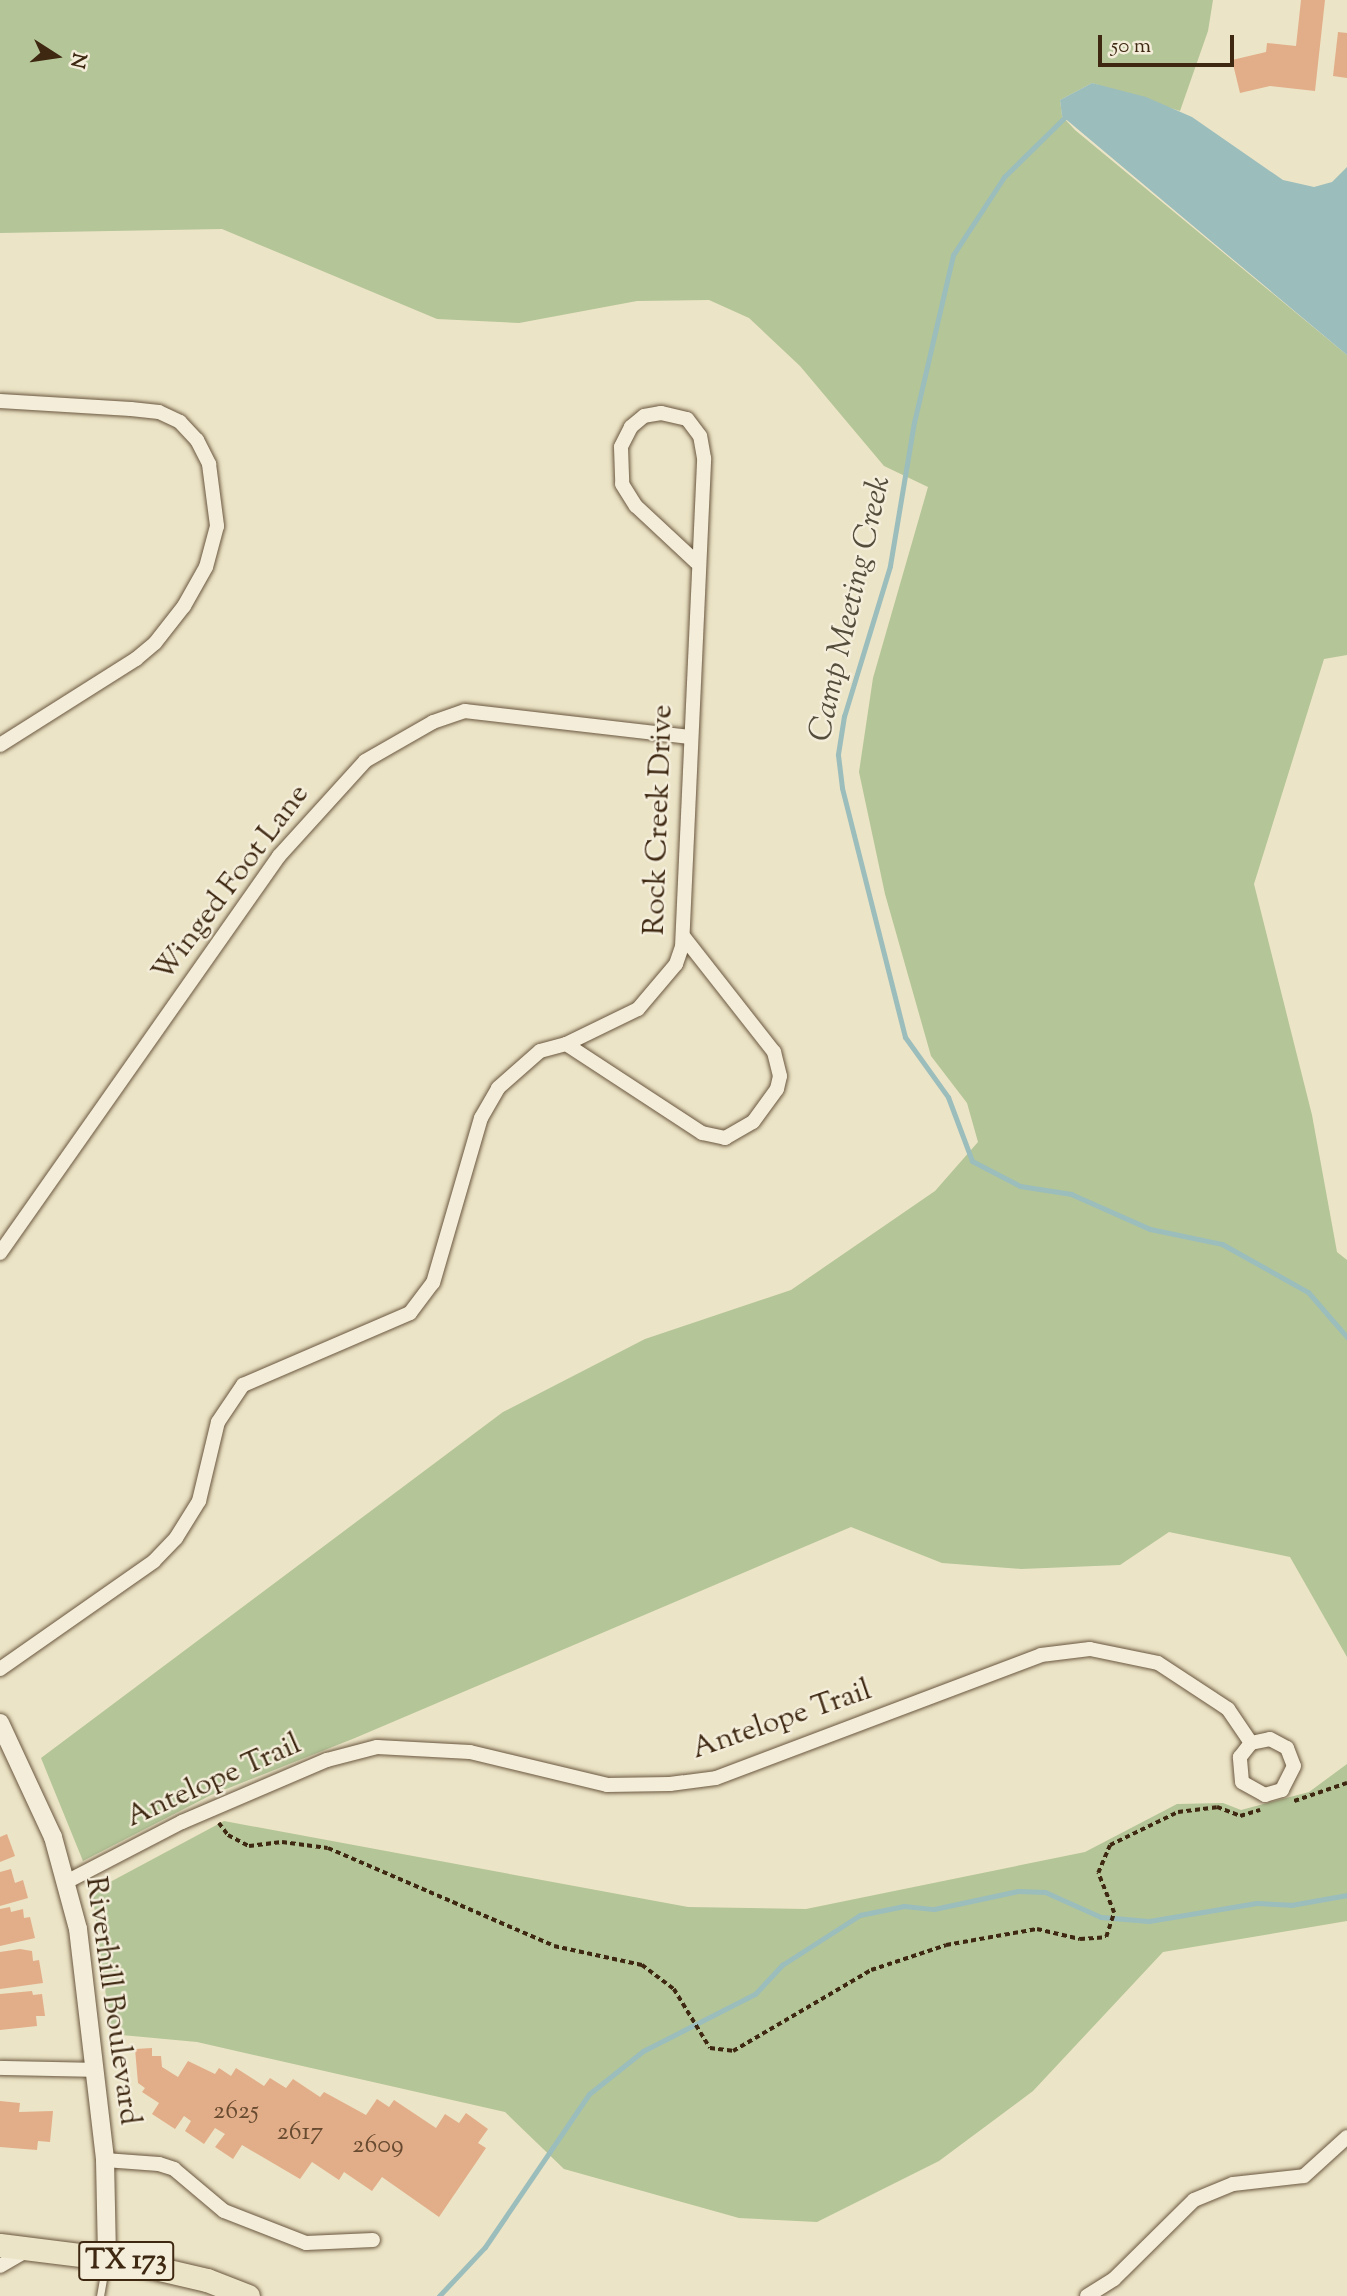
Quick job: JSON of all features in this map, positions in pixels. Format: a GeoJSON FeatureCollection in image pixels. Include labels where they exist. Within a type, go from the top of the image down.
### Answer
{"type":"FeatureCollection","features":[{"type":"Feature","properties":{"kind":"main road","name":"TX 173"},"geometry":{"type":"LineString","coordinates":[[0,2245],[107,2258],[206,2280],[248,2296]]}},
{"type":"Feature","properties":{"kind":"street"},"geometry":{"type":"LineString","coordinates":[[0,401],[159,412],[180,422],[197,440],[209,464],[217,526],[206,567],[184,606],[155,643],[0,745]]}},
{"type":"Feature","properties":{"kind":"street","name":"Rock Creek Drive"},"geometry":{"type":"LineString","coordinates":[[0,1669],[153,1561],[176,1538],[200,1501],[218,1422],[243,1385],[272,1369],[391,1324],[423,1299],[433,1283],[481,1118],[498,1088],[540,1051],[566,1044],[639,1009],[676,964],[683,936],[696,562],[704,473],[700,436],[687,419],[677,415],[644,416],[631,427],[621,447],[622,484],[636,506],[696,562]]}},
{"type":"Feature","properties":{"kind":"street","name":"Winged Foot Lane"},"geometry":{"type":"LineString","coordinates":[[0,1253],[279,856],[365,761],[433,723],[465,711],[690,737]]}},
{"type":"Feature","properties":{"kind":"street"},"geometry":{"type":"LineString","coordinates":[[566,1044],[702,1133],[725,1138],[753,1122],[777,1089],[780,1076],[774,1052],[683,936]]}},
{"type":"Feature","properties":{"kind":"street","name":"Antelope Trail"},"geometry":{"type":"LineString","coordinates":[[68,1881],[209,1810],[327,1760],[377,1747],[470,1752],[607,1785],[670,1784],[716,1778],[1041,1655],[1090,1649],[1158,1662],[1228,1709],[1251,1743]]}},
{"type":"Feature","properties":{"kind":"street","name":"Riverhill Boulevard"},"geometry":{"type":"LineString","coordinates":[[0,1723],[29,1780],[68,1881],[87,1987],[105,2160],[107,2258]]}},
{"type":"Feature","properties":{"kind":"street"},"geometry":{"type":"LineString","coordinates":[[0,2068],[94,2070]]}},
{"type":"Feature","properties":{"kind":"street"},"geometry":{"type":"LineString","coordinates":[[1087,2296],[1114,2279],[1194,2200],[1233,2184],[1304,2176],[1347,2137]]}},
{"type":"Feature","properties":{"kind":"street"},"geometry":{"type":"LineString","coordinates":[[105,2160],[159,2164],[173,2169],[224,2211],[306,2243],[373,2240]]}},
{"type":"Feature","properties":{"kind":"street"},"geometry":{"type":"LineString","coordinates":[[0,2266],[30,2248]]}},
{"type":"Feature","properties":{"kind":"lane"},"geometry":{"type":"LineString","coordinates":[[100,2296],[107,2258]]}},
{"type":"Feature","properties":{"kind":"path"},"geometry":{"type":"LineString","coordinates":[[1289,1803],[1347,1783]]}},
{"type":"Feature","properties":{"kind":"path"},"geometry":{"type":"LineString","coordinates":[[209,1810],[228,1835],[249,1846],[282,1842],[328,1848],[554,1946],[642,1965],[674,1989],[710,2048],[733,2051],[871,1970],[946,1945],[1037,1929],[1094,1940],[1106,1937],[1113,1928],[1114,1913],[1098,1872],[1110,1845],[1178,1812],[1217,1807],[1240,1816],[1264,1809]]}},
{"type":"Feature","properties":{"kind":"green space"},"geometry":{"type":"Polygon","coordinates":[[[0,0],[1213,0],[1208,31],[1180,111],[1092,83],[1060,100],[1062,116],[1075,130],[1347,355],[1347,655],[1324,659],[1254,884],[1312,1115],[1337,1252],[1347,1260],[1347,1657],[1290,1557],[1169,1532],[1120,1565],[1021,1569],[942,1563],[851,1527],[355,1738],[211,1795],[83,1861],[41,1758],[503,1412],[645,1339],[791,1290],[935,1191],[978,1142],[967,1103],[931,1056],[885,894],[859,772],[873,678],[928,487],[884,466],[800,366],[749,318],[709,300],[637,301],[519,323],[437,319],[222,229],[0,233],[0,0]]]}},
{"type":"Feature","properties":{"kind":"green space"},"geometry":{"type":"Polygon","coordinates":[[[1347,1764],[1347,1921],[1163,1952],[1033,2091],[939,2161],[817,2222],[739,2218],[564,2169],[505,2112],[197,2042],[111,2034],[93,1898],[97,1889],[224,1821],[688,1907],[806,1909],[1085,1852],[1177,1804],[1223,1803],[1241,1810],[1309,1792],[1347,1764]]]}},
{"type":"Feature","properties":{"kind":"water"},"geometry":{"type":"Polygon","coordinates":[[[1092,83],[1146,97],[1192,117],[1283,180],[1314,187],[1332,182],[1347,167],[1347,355],[1062,116],[1060,100],[1092,83]]]}},
{"type":"Feature","properties":{"kind":"building"},"geometry":{"type":"Polygon","coordinates":[[[1301,0],[1325,0],[1315,91],[1270,86],[1240,93],[1232,60],[1266,52],[1267,43],[1296,46],[1301,0]]]}},
{"type":"Feature","properties":{"kind":"building"},"geometry":{"type":"Polygon","coordinates":[[[1338,32],[1347,33],[1347,78],[1333,76],[1338,32]]]}},
{"type":"Feature","properties":{"kind":"building"},"geometry":{"type":"Polygon","coordinates":[[[7,1834],[15,1856],[0,1862],[0,1837],[7,1834]]]}},
{"type":"Feature","properties":{"kind":"building"},"geometry":{"type":"Polygon","coordinates":[[[11,1869],[15,1883],[23,1880],[28,1898],[0,1906],[0,1872],[11,1869]]]}},
{"type":"Feature","properties":{"kind":"building"},"geometry":{"type":"Polygon","coordinates":[[[10,1907],[11,1912],[23,1909],[24,1918],[30,1917],[35,1938],[0,1946],[0,1909],[10,1907]]]}},
{"type":"Feature","properties":{"kind":"building"},"geometry":{"type":"Polygon","coordinates":[[[20,1949],[32,1951],[33,1961],[39,1960],[43,1983],[0,1989],[0,1952],[20,1949]]]}},
{"type":"Feature","properties":{"kind":"building"},"geometry":{"type":"Polygon","coordinates":[[[32,1991],[33,1995],[42,1994],[45,2016],[36,2016],[37,2026],[0,2030],[0,1994],[32,1991]]]}},
{"type":"Feature","properties":{"kind":"building"},"geometry":{"type":"Polygon","coordinates":[[[152,2048],[152,2056],[161,2056],[162,2067],[178,2077],[188,2061],[215,2074],[219,2068],[231,2076],[236,2068],[264,2086],[270,2078],[286,2088],[293,2079],[320,2097],[324,2092],[366,2115],[377,2099],[389,2107],[394,2100],[436,2128],[445,2114],[459,2123],[466,2113],[488,2129],[478,2143],[486,2148],[439,2217],[382,2177],[372,2191],[344,2172],[339,2180],[312,2162],[300,2179],[242,2145],[233,2159],[215,2147],[225,2134],[215,2128],[204,2144],[185,2131],[191,2121],[184,2116],[175,2129],[152,2114],[159,2103],[142,2092],[145,2088],[138,2083],[135,2049],[152,2048]]]}},
{"type":"Feature","properties":{"kind":"building"},"geometry":{"type":"Polygon","coordinates":[[[0,2101],[20,2103],[19,2112],[53,2111],[50,2142],[38,2141],[37,2150],[0,2147],[0,2101]]]}},
{"type":"Feature","properties":{"kind":"waterway","name":"Camp Meeting Creek"},"geometry":{"type":"LineString","coordinates":[[1066,116],[1004,177],[953,255],[914,422],[890,566],[844,716],[838,755],[842,788],[905,1037],[948,1097],[972,1161],[1020,1186],[1071,1194],[1150,1229],[1222,1244],[1308,1292],[1347,1337]]}},
{"type":"Feature","properties":{"kind":"waterway","name":"Camp Meeting Creek"},"geometry":{"type":"LineString","coordinates":[[439,2296],[485,2247],[589,2094],[643,2051],[755,1994],[782,1965],[860,1915],[904,1906],[934,1909],[1018,1891],[1045,1892],[1101,1917],[1149,1921],[1257,1903],[1291,1905],[1347,1895]]}}]}
